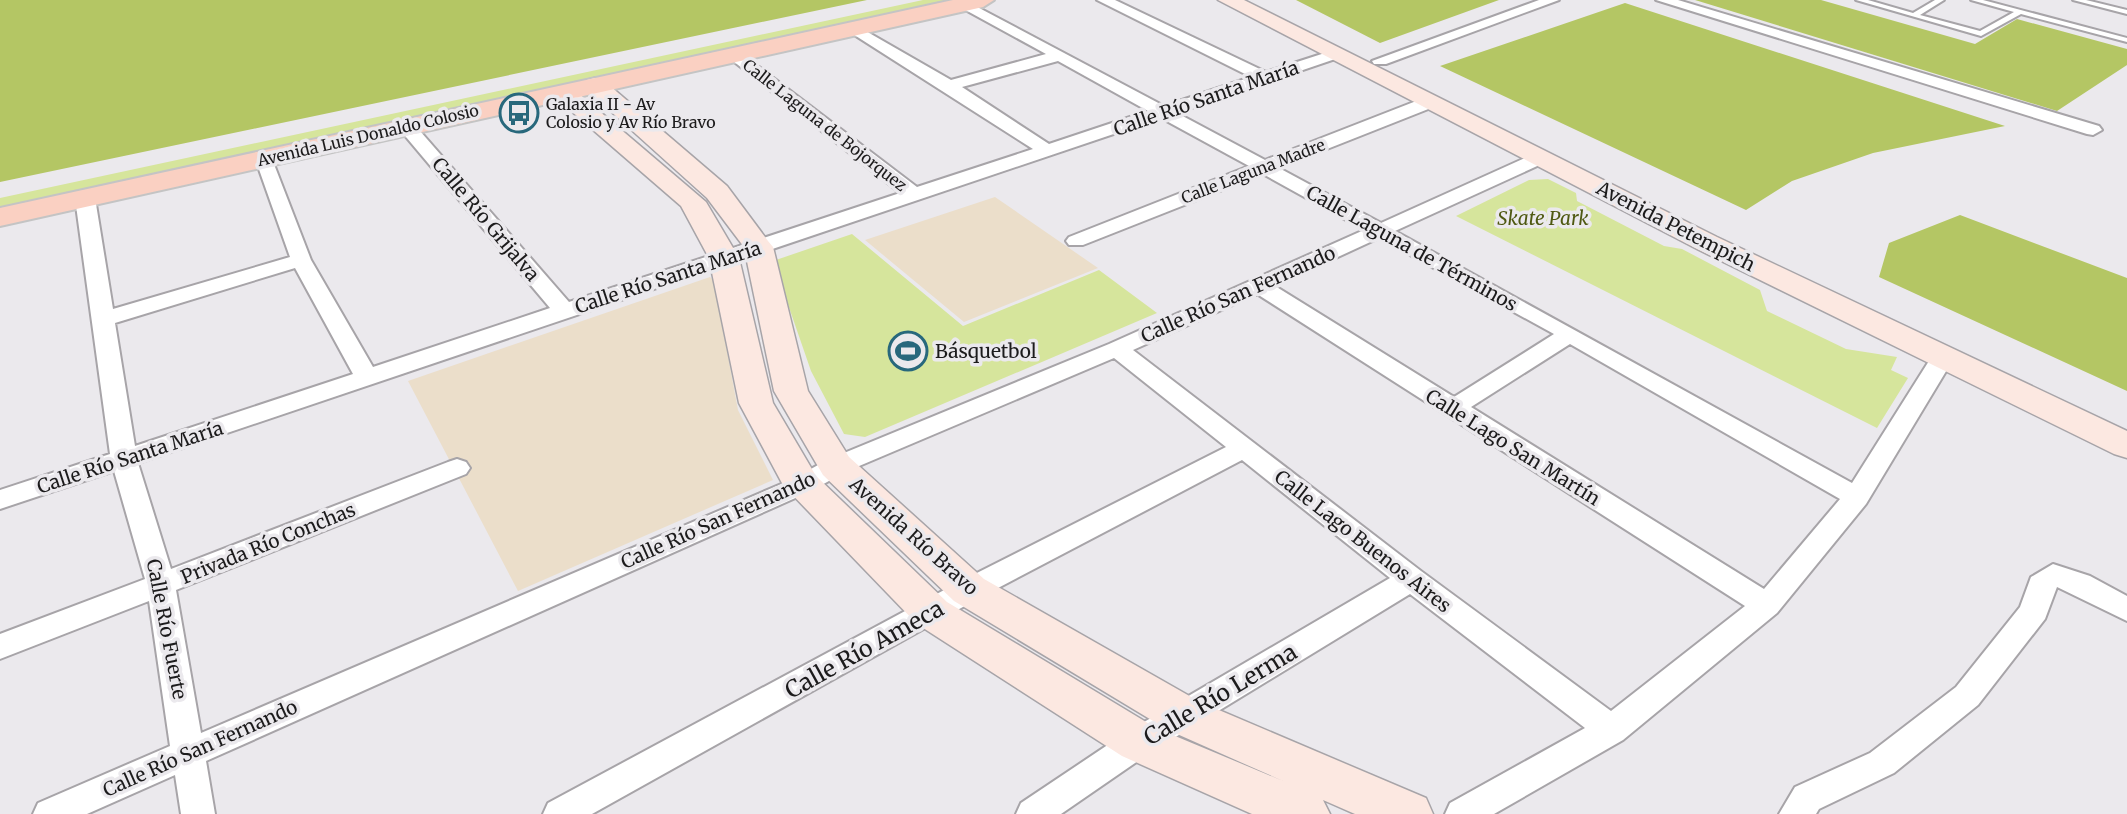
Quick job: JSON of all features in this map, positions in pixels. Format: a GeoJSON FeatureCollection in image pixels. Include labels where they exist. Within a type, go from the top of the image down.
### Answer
{"type":"FeatureCollection","features":[{"type":"Feature","properties":{"kind":"main road","name":"Avenida Luis Donaldo Colosio"},"geometry":{"type":"LineString","coordinates":[[0,192],[895,0]]}},
{"type":"Feature","properties":{"kind":"main road","name":"Avenida Petempich"},"geometry":{"type":"LineString","coordinates":[[1228,0],[1942,358],[2127,446]]}},
{"type":"Feature","properties":{"kind":"main road","name":"Avenida Petempich"},"geometry":{"type":"LineString","coordinates":[[1257,0],[1763,253],[2127,423]]}},
{"type":"Feature","properties":{"kind":"main road","name":"Avenida Luis Donaldo Colosio"},"geometry":{"type":"LineString","coordinates":[[0,217],[974,2]]}},
{"type":"Feature","properties":{"kind":"main road","name":"Avenida Río Bravo"},"geometry":{"type":"LineString","coordinates":[[579,88],[717,192],[791,391],[836,466],[970,590],[1184,716],[1408,814]]}},
{"type":"Feature","properties":{"kind":"main road","name":"Avenida Río Bravo"},"geometry":{"type":"LineString","coordinates":[[741,253],[756,402],[802,485],[932,613],[1139,742],[1305,814]]}},
{"type":"Feature","properties":{"kind":"street"},"geometry":{"type":"LineString","coordinates":[[1104,0],[1267,79]]}},
{"type":"Feature","properties":{"kind":"street"},"geometry":{"type":"LineString","coordinates":[[1380,61],[1552,0]]}},
{"type":"Feature","properties":{"kind":"street"},"geometry":{"type":"LineString","coordinates":[[1663,0],[2092,130]]}},
{"type":"Feature","properties":{"kind":"street","name":"Calle Laguna de Términos"},"geometry":{"type":"LineString","coordinates":[[974,2],[1058,56],[1570,334],[1857,497]]}},
{"type":"Feature","properties":{"kind":"street"},"geometry":{"type":"LineString","coordinates":[[852,29],[949,86],[1049,152]]}},
{"type":"Feature","properties":{"kind":"street","name":"Calle Laguna de Bojorquez"},"geometry":{"type":"LineString","coordinates":[[733,54],[916,196]]}},
{"type":"Feature","properties":{"kind":"street","name":"Calle Río Santa María"},"geometry":{"type":"LineString","coordinates":[[0,500],[1336,54]]}},
{"type":"Feature","properties":{"kind":"street"},"geometry":{"type":"LineString","coordinates":[[949,86],[1058,56]]}},
{"type":"Feature","properties":{"kind":"street","name":"Calle Laguna Madre"},"geometry":{"type":"LineString","coordinates":[[1076,241],[1430,102]]}},
{"type":"Feature","properties":{"kind":"street","name":"Calle Río Grijalva"},"geometry":{"type":"LineString","coordinates":[[407,127],[565,312]]}},
{"type":"Feature","properties":{"kind":"street"},"geometry":{"type":"LineString","coordinates":[[264,158],[301,260],[368,379]]}},
{"type":"Feature","properties":{"kind":"street","name":"Calle Río San Fernando"},"geometry":{"type":"LineString","coordinates":[[50,814],[802,485],[836,466],[1117,349],[1540,158]]}},
{"type":"Feature","properties":{"kind":"street","name":"Calle Río Fuerte"},"geometry":{"type":"LineString","coordinates":[[85,198],[124,459],[161,585],[198,814]]}},
{"type":"Feature","properties":{"kind":"street"},"geometry":{"type":"LineString","coordinates":[[103,319],[301,260]]}},
{"type":"Feature","properties":{"kind":"street","name":"Calle Lago San Martín"},"geometry":{"type":"LineString","coordinates":[[1260,286],[1451,409],[1767,604]]}},
{"type":"Feature","properties":{"kind":"street"},"geometry":{"type":"LineString","coordinates":[[1451,409],[1570,334]]}},
{"type":"Feature","properties":{"kind":"street","name":"Calle Lago Buenos Aires"},"geometry":{"type":"LineString","coordinates":[[1117,349],[1411,579],[1611,730]]}},
{"type":"Feature","properties":{"kind":"street"},"geometry":{"type":"LineString","coordinates":[[1462,814],[1611,730],[1767,604],[1857,497],[1942,358]]}},
{"type":"Feature","properties":{"kind":"street","name":"Calle Río Ameca"},"geometry":{"type":"LineString","coordinates":[[560,814],[970,590],[1244,449]]}},
{"type":"Feature","properties":{"kind":"street","name":"Privada Río Conchas"},"geometry":{"type":"LineString","coordinates":[[0,647],[457,468]]}},
{"type":"Feature","properties":{"kind":"street"},"geometry":{"type":"LineString","coordinates":[[1796,814],[1807,798],[1882,763],[1967,696],[2034,611],[2041,584],[2053,575],[2080,583],[2127,610]]}},
{"type":"Feature","properties":{"kind":"street","name":"Calle Río Lerma"},"geometry":{"type":"LineString","coordinates":[[1033,814],[1139,742],[1411,579]]}},
{"type":"Feature","properties":{"kind":"lane"},"geometry":{"type":"LineString","coordinates":[[1860,0],[1981,34],[2020,12]]}},
{"type":"Feature","properties":{"kind":"lane"},"geometry":{"type":"LineString","coordinates":[[1914,15],[1940,0]]}},
{"type":"Feature","properties":{"kind":"lane"},"geometry":{"type":"LineString","coordinates":[[1975,0],[2127,40]]}},
{"type":"Feature","properties":{"kind":"lane"},"geometry":{"type":"LineString","coordinates":[[2077,0],[2127,12]]}},
{"type":"Feature","properties":{"kind":"shaded area"},"geometry":{"type":"Polygon","coordinates":[[[995,197],[1098,268],[964,322],[865,240],[995,197]]]}},
{"type":"Feature","properties":{"kind":"shaded area"},"geometry":{"type":"Polygon","coordinates":[[[710,277],[714,281],[738,410],[773,480],[518,591],[408,381],[710,277]]]}},
{"type":"Feature","properties":{"kind":"green space"},"geometry":{"type":"Polygon","coordinates":[[[0,0],[867,0],[0,182],[0,0]]]}},
{"type":"Feature","properties":{"kind":"green space"},"geometry":{"type":"Polygon","coordinates":[[[923,0],[949,0],[0,207],[0,198],[923,0]]]}},
{"type":"Feature","properties":{"kind":"green space"},"geometry":{"type":"Polygon","coordinates":[[[1296,0],[1499,0],[1380,43],[1296,0]]]}},
{"type":"Feature","properties":{"kind":"green space"},"geometry":{"type":"Polygon","coordinates":[[[1695,0],[1821,0],[1975,44],[2017,19],[2127,49],[2127,65],[2057,111],[1695,0]]]}},
{"type":"Feature","properties":{"kind":"green space"},"geometry":{"type":"Polygon","coordinates":[[[1625,3],[2005,126],[1873,153],[1792,181],[1746,210],[1440,66],[1625,3]]]}},
{"type":"Feature","properties":{"kind":"green space","name":"Skate Park"},"geometry":{"type":"Polygon","coordinates":[[[1548,179],[1576,193],[1577,201],[1664,246],[1682,249],[1760,290],[1767,311],[1846,349],[1897,357],[1891,370],[1908,378],[1877,428],[1456,216],[1529,180],[1548,179]]]}},
{"type":"Feature","properties":{"kind":"green space"},"geometry":{"type":"Polygon","coordinates":[[[1960,215],[2127,278],[2127,391],[1879,277],[1889,243],[1960,215]]]}},
{"type":"Feature","properties":{"kind":"green space"},"geometry":{"type":"Polygon","coordinates":[[[852,234],[963,326],[1099,270],[1157,313],[865,437],[844,434],[811,371],[773,261],[852,234]]]}},
{"type":"Feature","properties":{"kind":"place","name":"Galaxia II - Av Colosio y Av Río Bravo"},"geometry":{"type":"Point","coordinates":[519,113]}},
{"type":"Feature","properties":{"kind":"place","name":"Básquetbol"},"geometry":{"type":"Point","coordinates":[908,351]}}]}
